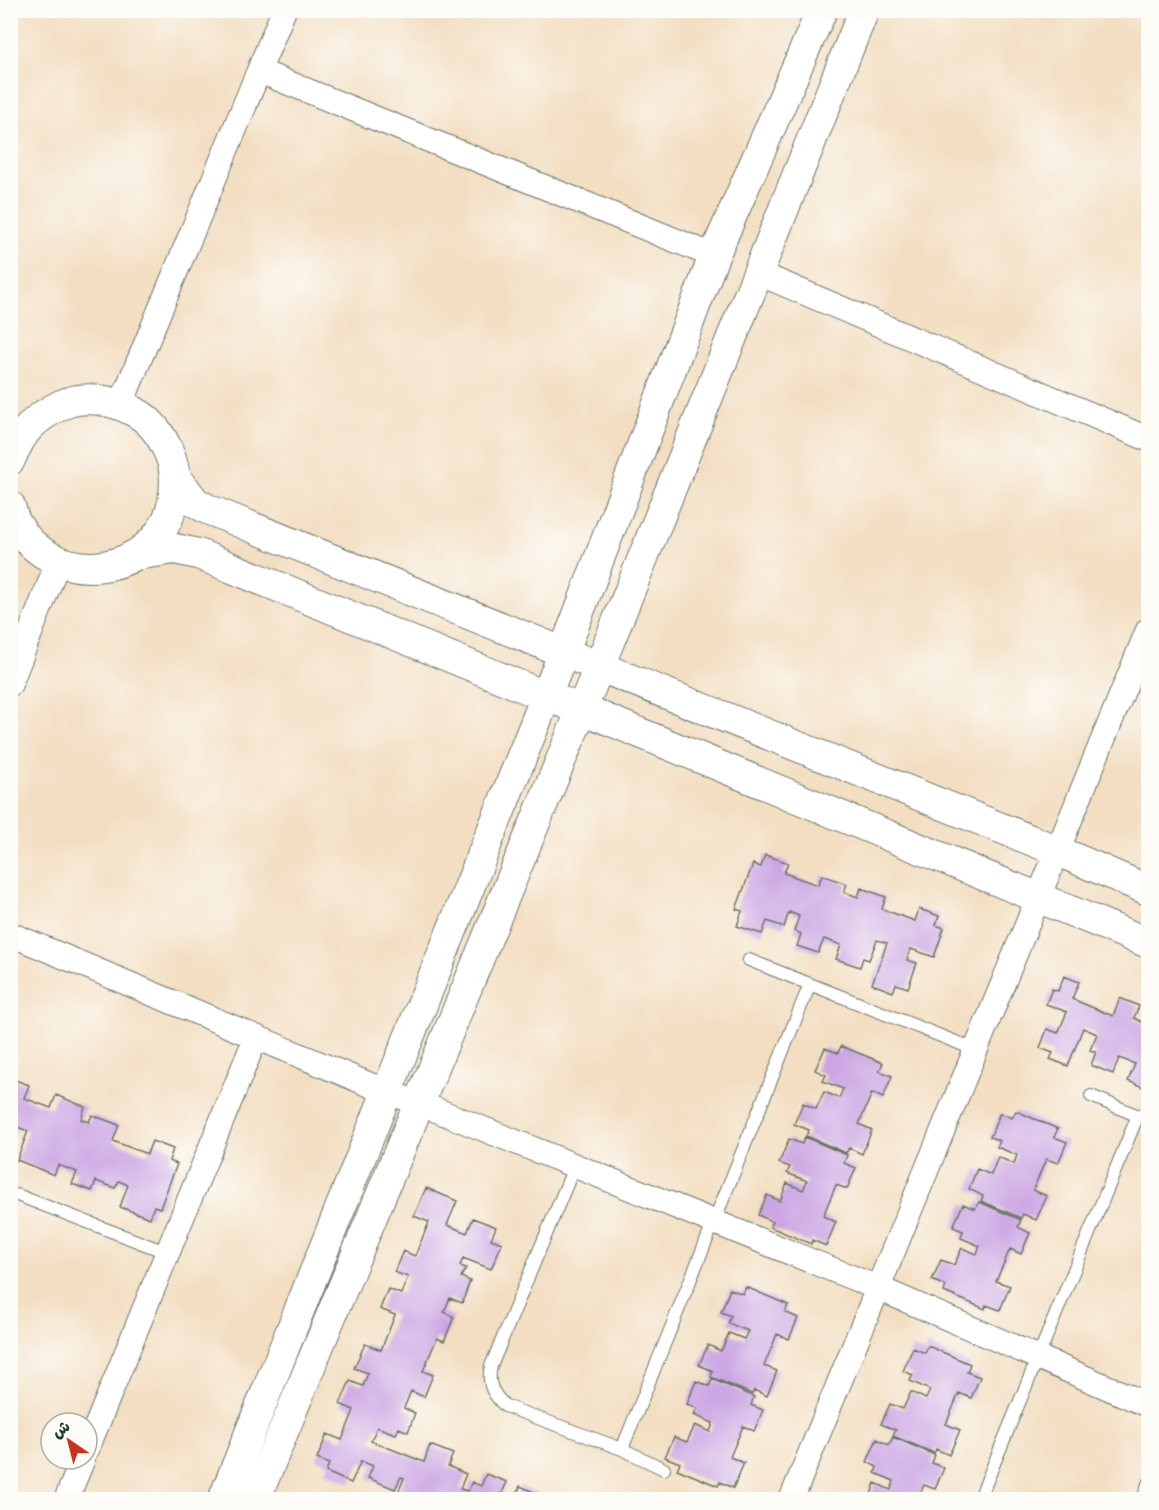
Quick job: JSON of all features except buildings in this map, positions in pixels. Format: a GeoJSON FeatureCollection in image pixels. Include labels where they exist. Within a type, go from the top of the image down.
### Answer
{"type":"FeatureCollection","features":[{"type":"Feature","properties":{"kind":"street"},"geometry":{"type":"LineString","coordinates":[[121,404],[284,10]]}},
{"type":"Feature","properties":{"kind":"street"},"geometry":{"type":"LineString","coordinates":[[822,10],[714,256],[563,654],[226,1491],[262,1497],[419,1103],[582,709],[864,10]]}},
{"type":"Feature","properties":{"kind":"street"},"geometry":{"type":"LineString","coordinates":[[258,71],[714,256]]}},
{"type":"Feature","properties":{"kind":"street"},"geometry":{"type":"LineString","coordinates":[[758,273],[1149,439]]}},
{"type":"Feature","properties":{"kind":"street"},"geometry":{"type":"LineString","coordinates":[[10,460],[19,439],[24,418],[64,404],[93,399],[121,404],[144,417],[162,437],[173,461],[176,488],[170,515],[156,538],[136,555]]}},
{"type":"Feature","properties":{"kind":"street"},"geometry":{"type":"LineString","coordinates":[[175,476],[195,502],[207,509],[1058,851],[1149,890]]}},
{"type":"Feature","properties":{"kind":"street"},"geometry":{"type":"LineString","coordinates":[[10,506],[16,523],[34,546],[58,562],[84,568],[111,566],[136,555],[175,549],[198,554],[582,709],[1149,944]]}},
{"type":"Feature","properties":{"kind":"street"},"geometry":{"type":"LineString","coordinates":[[10,684],[58,562]]}},
{"type":"Feature","properties":{"kind":"street"},"geometry":{"type":"LineString","coordinates":[[791,1500],[1149,630]]}},
{"type":"Feature","properties":{"kind":"street"},"geometry":{"type":"LineString","coordinates":[[10,934],[387,1092],[575,1165],[878,1288],[1149,1405]]}},
{"type":"Feature","properties":{"kind":"street"},"geometry":{"type":"LineString","coordinates":[[99,1420],[256,1037]]}},
{"type":"Feature","properties":{"kind":"street"},"geometry":{"type":"LineString","coordinates":[[66,1500],[78,1471]]}},
{"type":"Feature","properties":{"kind":"lane"},"geometry":{"type":"LineString","coordinates":[[749,960],[976,1050]]}},
{"type":"Feature","properties":{"kind":"lane"},"geometry":{"type":"LineString","coordinates":[[622,1449],[810,984]]}},
{"type":"Feature","properties":{"kind":"lane"},"geometry":{"type":"LineString","coordinates":[[979,1500],[1037,1356],[1143,1117],[1091,1096]]}},
{"type":"Feature","properties":{"kind":"lane"},"geometry":{"type":"LineString","coordinates":[[575,1165],[490,1366],[488,1379],[493,1394],[505,1406],[622,1449],[664,1469]]}},
{"type":"Feature","properties":{"kind":"lane"},"geometry":{"type":"LineString","coordinates":[[10,1196],[17,1195],[168,1252]]}},
{"type":"Feature","properties":{"kind":"lane"},"geometry":{"type":"LineString","coordinates":[[1143,1500],[1149,1484]]}}]}
